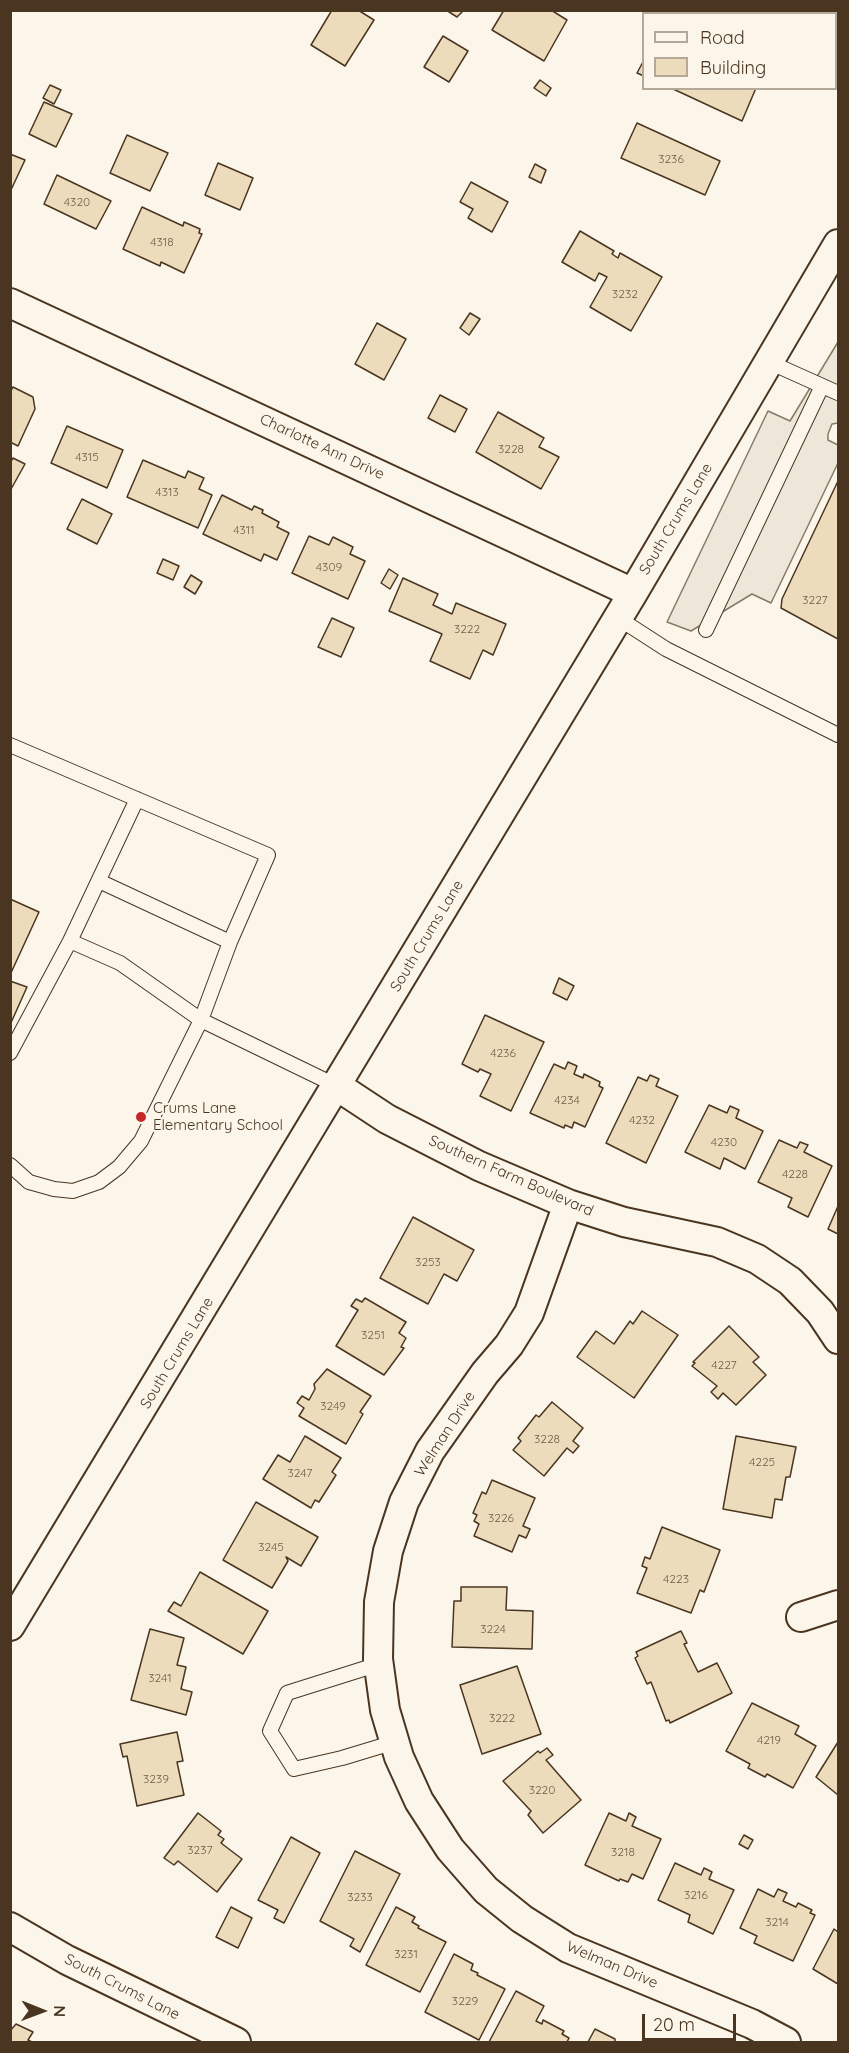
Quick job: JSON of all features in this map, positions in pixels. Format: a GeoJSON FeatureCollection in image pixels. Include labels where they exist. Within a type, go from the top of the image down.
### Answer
{"type":"FeatureCollection","features":[{"type":"Feature","properties":{"kind":"street","name":"South Crums Lane"},"geometry":{"type":"LineString","coordinates":[[10,1626],[633,593],[838,244]]}},
{"type":"Feature","properties":{"kind":"street","name":"Charlotte Ann Drive"},"geometry":{"type":"LineString","coordinates":[[10,303],[633,593]]}},
{"type":"Feature","properties":{"kind":"street","name":"Southern Farm Boulevard"},"geometry":{"type":"LineString","coordinates":[[337,1086],[387,1119],[479,1166],[567,1204],[624,1222],[717,1242],[757,1259],[790,1281],[820,1312],[838,1339]]}},
{"type":"Feature","properties":{"kind":"street","name":"Welman Drive"},"geometry":{"type":"LineString","coordinates":[[567,1204],[529,1313],[509,1345],[485,1373],[430,1451],[404,1502],[388,1551],[379,1602],[379,1664],[385,1710],[395,1742],[419,1801],[450,1849],[486,1890],[522,1919],[568,1948],[752,2024],[786,2043]]}},
{"type":"Feature","properties":{"kind":"street"},"geometry":{"type":"LineString","coordinates":[[801,1617],[838,1605]]}},
{"type":"Feature","properties":{"kind":"street","name":"South Crums Lane"},"geometry":{"type":"LineString","coordinates":[[10,1927],[77,1965],[236,2043]]}},
{"type":"Feature","properties":{"kind":"lane"},"geometry":{"type":"LineString","coordinates":[[769,362],[838,393]]}},
{"type":"Feature","properties":{"kind":"lane"},"geometry":{"type":"LineString","coordinates":[[706,630],[822,386]]}},
{"type":"Feature","properties":{"kind":"lane"},"geometry":{"type":"LineString","coordinates":[[618,618],[666,649],[838,735]]}},
{"type":"Feature","properties":{"kind":"lane"},"geometry":{"type":"LineString","coordinates":[[10,745],[268,855],[230,942],[201,1020],[141,1141],[119,1167],[99,1182],[73,1191],[54,1190],[29,1182],[10,1165]]}},
{"type":"Feature","properties":{"kind":"lane"},"geometry":{"type":"LineString","coordinates":[[10,1053],[70,941],[137,799]]}},
{"type":"Feature","properties":{"kind":"lane"},"geometry":{"type":"LineString","coordinates":[[99,881],[230,942]]}},
{"type":"Feature","properties":{"kind":"lane"},"geometry":{"type":"LineString","coordinates":[[70,941],[120,963],[201,1020],[337,1086]]}},
{"type":"Feature","properties":{"kind":"lane"},"geometry":{"type":"LineString","coordinates":[[379,1664],[287,1693],[270,1731],[294,1769],[395,1742]]}},
{"type":"Feature","properties":{"kind":"shaded area"},"geometry":{"type":"Polygon","coordinates":[[[838,342],[838,423],[832,424],[828,440],[838,445],[838,463],[771,603],[752,594],[691,631],[667,622],[768,411],[790,421],[838,342]]]}},
{"type":"Feature","properties":{"kind":"building"},"geometry":{"type":"Polygon","coordinates":[[[332,10],[358,10],[374,20],[345,66],[311,45],[332,10]]]}},
{"type":"Feature","properties":{"kind":"building"},"geometry":{"type":"Polygon","coordinates":[[[446,10],[464,10],[457,17],[446,10]]]}},
{"type":"Feature","properties":{"kind":"building"},"geometry":{"type":"Polygon","coordinates":[[[504,10],[551,10],[567,20],[544,61],[492,30],[504,10]]]}},
{"type":"Feature","properties":{"kind":"building"},"geometry":{"type":"Polygon","coordinates":[[[443,36],[468,51],[449,82],[424,67],[443,36]]]}},
{"type":"Feature","properties":{"kind":"building"},"geometry":{"type":"Polygon","coordinates":[[[642,64],[642,75],[637,73],[642,64]]]}},
{"type":"Feature","properties":{"kind":"building"},"geometry":{"type":"Polygon","coordinates":[[[540,80],[551,88],[546,96],[534,88],[540,80]]]}},
{"type":"Feature","properties":{"kind":"building"},"geometry":{"type":"Polygon","coordinates":[[[50,85],[61,90],[54,104],[43,98],[50,85]]]}},
{"type":"Feature","properties":{"kind":"building"},"geometry":{"type":"Polygon","coordinates":[[[675,90],[755,90],[742,121],[675,90]]]}},
{"type":"Feature","properties":{"kind":"building"},"geometry":{"type":"Polygon","coordinates":[[[44,102],[72,114],[56,147],[29,134],[44,102]]]}},
{"type":"Feature","properties":{"kind":"building"},"geometry":{"type":"Polygon","coordinates":[[[637,123],[720,161],[705,195],[621,158],[637,123]]]}},
{"type":"Feature","properties":{"kind":"building"},"geometry":{"type":"Polygon","coordinates":[[[127,135],[168,153],[150,191],[110,173],[127,135]]]}},
{"type":"Feature","properties":{"kind":"building"},"geometry":{"type":"Polygon","coordinates":[[[10,154],[25,160],[10,192],[10,154]]]}},
{"type":"Feature","properties":{"kind":"building"},"geometry":{"type":"Polygon","coordinates":[[[218,163],[253,178],[240,210],[205,195],[218,163]]]}},
{"type":"Feature","properties":{"kind":"building"},"geometry":{"type":"Polygon","coordinates":[[[535,164],[546,170],[541,183],[529,177],[535,164]]]}},
{"type":"Feature","properties":{"kind":"building"},"geometry":{"type":"Polygon","coordinates":[[[57,175],[111,201],[96,229],[44,204],[57,175]]]}},
{"type":"Feature","properties":{"kind":"building"},"geometry":{"type":"Polygon","coordinates":[[[471,182],[508,202],[492,232],[468,218],[473,209],[460,202],[471,182]]]}},
{"type":"Feature","properties":{"kind":"building"},"geometry":{"type":"Polygon","coordinates":[[[142,207],[183,226],[184,222],[200,229],[199,233],[202,234],[184,273],[161,262],[160,266],[123,249],[142,207]]]}},
{"type":"Feature","properties":{"kind":"building"},"geometry":{"type":"Polygon","coordinates":[[[580,231],[614,251],[612,254],[618,258],[620,253],[662,277],[631,331],[590,307],[607,277],[599,273],[595,281],[562,262],[580,231]]]}},
{"type":"Feature","properties":{"kind":"building"},"geometry":{"type":"Polygon","coordinates":[[[470,313],[480,319],[469,335],[460,328],[470,313]]]}},
{"type":"Feature","properties":{"kind":"building"},"geometry":{"type":"Polygon","coordinates":[[[377,323],[406,339],[384,380],[355,364],[377,323]]]}},
{"type":"Feature","properties":{"kind":"building"},"geometry":{"type":"Polygon","coordinates":[[[13,387],[33,397],[35,409],[18,446],[10,442],[10,392],[13,387]]]}},
{"type":"Feature","properties":{"kind":"building"},"geometry":{"type":"Polygon","coordinates":[[[440,395],[467,409],[455,432],[428,418],[440,395]]]}},
{"type":"Feature","properties":{"kind":"building"},"geometry":{"type":"Polygon","coordinates":[[[498,412],[544,438],[539,447],[559,457],[541,489],[476,452],[498,412]]]}},
{"type":"Feature","properties":{"kind":"building"},"geometry":{"type":"Polygon","coordinates":[[[67,426],[123,450],[107,488],[51,463],[67,426]]]}},
{"type":"Feature","properties":{"kind":"building"},"geometry":{"type":"Polygon","coordinates":[[[13,458],[25,464],[10,491],[10,463],[13,458]]]}},
{"type":"Feature","properties":{"kind":"building"},"geometry":{"type":"Polygon","coordinates":[[[143,460],[185,478],[188,471],[204,478],[199,489],[212,495],[198,528],[127,497],[143,460]]]}},
{"type":"Feature","properties":{"kind":"building"},"geometry":{"type":"Polygon","coordinates":[[[838,481],[838,639],[781,608],[782,599],[838,481]]]}},
{"type":"Feature","properties":{"kind":"building"},"geometry":{"type":"Polygon","coordinates":[[[222,495],[252,510],[254,506],[263,510],[262,513],[279,522],[277,527],[289,533],[277,560],[264,554],[261,561],[203,534],[222,495]]]}},
{"type":"Feature","properties":{"kind":"building"},"geometry":{"type":"Polygon","coordinates":[[[82,499],[112,514],[97,544],[67,529],[82,499]]]}},
{"type":"Feature","properties":{"kind":"building"},"geometry":{"type":"Polygon","coordinates":[[[309,536],[329,545],[333,537],[353,547],[350,554],[365,561],[348,599],[292,573],[309,536]]]}},
{"type":"Feature","properties":{"kind":"building"},"geometry":{"type":"Polygon","coordinates":[[[163,559],[179,566],[173,580],[157,573],[163,559]]]}},
{"type":"Feature","properties":{"kind":"building"},"geometry":{"type":"Polygon","coordinates":[[[389,569],[398,575],[390,589],[381,583],[389,569]]]}},
{"type":"Feature","properties":{"kind":"building"},"geometry":{"type":"Polygon","coordinates":[[[191,575],[202,582],[195,594],[184,587],[191,575]]]}},
{"type":"Feature","properties":{"kind":"building"},"geometry":{"type":"Polygon","coordinates":[[[403,578],[438,594],[433,605],[452,614],[456,603],[506,624],[493,655],[483,650],[470,679],[430,661],[442,634],[389,611],[403,578]]]}},
{"type":"Feature","properties":{"kind":"building"},"geometry":{"type":"Polygon","coordinates":[[[332,618],[354,628],[341,657],[318,647],[332,618]]]}},
{"type":"Feature","properties":{"kind":"building"},"geometry":{"type":"Polygon","coordinates":[[[10,899],[39,912],[10,975],[10,899]]]}},
{"type":"Feature","properties":{"kind":"building"},"geometry":{"type":"Polygon","coordinates":[[[559,978],[574,986],[567,1000],[553,993],[559,978]]]}},
{"type":"Feature","properties":{"kind":"building"},"geometry":{"type":"Polygon","coordinates":[[[10,981],[27,987],[10,1025],[10,981]]]}},
{"type":"Feature","properties":{"kind":"building"},"geometry":{"type":"Polygon","coordinates":[[[485,1015],[544,1042],[511,1111],[480,1096],[491,1074],[480,1069],[478,1072],[462,1064],[485,1015]]]}},
{"type":"Feature","properties":{"kind":"building"},"geometry":{"type":"Polygon","coordinates":[[[568,1062],[577,1066],[574,1074],[583,1078],[584,1074],[600,1082],[599,1086],[603,1088],[585,1127],[574,1122],[572,1128],[565,1125],[564,1128],[530,1113],[554,1064],[565,1069],[568,1062]]]}},
{"type":"Feature","properties":{"kind":"building"},"geometry":{"type":"Polygon","coordinates":[[[650,1075],[659,1079],[656,1086],[678,1096],[646,1163],[606,1143],[638,1077],[647,1081],[650,1075]]]}},
{"type":"Feature","properties":{"kind":"building"},"geometry":{"type":"Polygon","coordinates":[[[709,1105],[727,1113],[730,1106],[739,1110],[736,1118],[763,1131],[745,1169],[724,1158],[720,1169],[685,1152],[709,1105]]]}},
{"type":"Feature","properties":{"kind":"building"},"geometry":{"type":"Polygon","coordinates":[[[779,1140],[797,1148],[800,1142],[808,1145],[804,1152],[832,1166],[808,1217],[788,1207],[792,1198],[758,1182],[779,1140]]]}},
{"type":"Feature","properties":{"kind":"building"},"geometry":{"type":"Polygon","coordinates":[[[838,1206],[838,1234],[828,1229],[838,1206]]]}},
{"type":"Feature","properties":{"kind":"building"},"geometry":{"type":"Polygon","coordinates":[[[413,1217],[474,1250],[457,1281],[444,1274],[428,1304],[380,1278],[413,1217]]]}},
{"type":"Feature","properties":{"kind":"building"},"geometry":{"type":"Polygon","coordinates":[[[365,1298],[406,1322],[399,1333],[406,1338],[401,1347],[404,1348],[384,1375],[336,1346],[358,1310],[351,1306],[356,1299],[362,1302],[365,1298]]]}},
{"type":"Feature","properties":{"kind":"building"},"geometry":{"type":"Polygon","coordinates":[[[642,1311],[678,1335],[634,1398],[577,1357],[596,1331],[614,1344],[630,1321],[633,1324],[642,1311]]]}},
{"type":"Feature","properties":{"kind":"building"},"geometry":{"type":"Polygon","coordinates":[[[729,1326],[759,1357],[753,1362],[766,1375],[736,1405],[723,1393],[718,1399],[711,1392],[717,1386],[692,1366],[695,1363],[693,1362],[729,1326]]]}},
{"type":"Feature","properties":{"kind":"building"},"geometry":{"type":"Polygon","coordinates":[[[327,1369],[371,1396],[360,1412],[363,1414],[346,1444],[299,1416],[304,1408],[297,1403],[302,1396],[309,1400],[315,1389],[314,1384],[327,1369]]]}},
{"type":"Feature","properties":{"kind":"building"},"geometry":{"type":"Polygon","coordinates":[[[552,1402],[583,1428],[573,1441],[579,1446],[573,1453],[567,1448],[544,1476],[513,1450],[521,1441],[518,1438],[536,1415],[539,1417],[552,1402]]]}},
{"type":"Feature","properties":{"kind":"building"},"geometry":{"type":"Polygon","coordinates":[[[305,1436],[341,1458],[332,1472],[336,1475],[319,1502],[315,1500],[311,1508],[263,1479],[278,1455],[290,1462],[305,1436]]]}},
{"type":"Feature","properties":{"kind":"building"},"geometry":{"type":"Polygon","coordinates":[[[736,1436],[796,1447],[790,1477],[786,1477],[782,1500],[775,1499],[772,1518],[723,1509],[736,1436]]]}},
{"type":"Feature","properties":{"kind":"building"},"geometry":{"type":"Polygon","coordinates":[[[492,1480],[535,1498],[523,1526],[530,1529],[526,1538],[519,1535],[512,1552],[474,1536],[479,1524],[474,1521],[477,1515],[473,1513],[482,1492],[486,1494],[492,1480]]]}},
{"type":"Feature","properties":{"kind":"building"},"geometry":{"type":"Polygon","coordinates":[[[256,1502],[318,1537],[301,1566],[286,1557],[288,1561],[272,1588],[223,1560],[256,1502]]]}},
{"type":"Feature","properties":{"kind":"building"},"geometry":{"type":"Polygon","coordinates":[[[662,1527],[720,1550],[704,1592],[700,1590],[691,1613],[637,1593],[647,1568],[642,1566],[645,1557],[650,1559],[662,1527]]]}},
{"type":"Feature","properties":{"kind":"building"},"geometry":{"type":"Polygon","coordinates":[[[200,1572],[268,1611],[243,1654],[168,1611],[174,1602],[181,1606],[200,1572]]]}},
{"type":"Feature","properties":{"kind":"building"},"geometry":{"type":"Polygon","coordinates":[[[461,1587],[507,1587],[506,1610],[533,1611],[532,1649],[452,1647],[454,1601],[461,1601],[461,1587]]]}},
{"type":"Feature","properties":{"kind":"building"},"geometry":{"type":"Polygon","coordinates":[[[150,1629],[184,1638],[177,1665],[186,1667],[181,1689],[192,1692],[186,1715],[131,1700],[150,1629]]]}},
{"type":"Feature","properties":{"kind":"building"},"geometry":{"type":"Polygon","coordinates":[[[681,1631],[687,1643],[684,1644],[698,1672],[717,1663],[732,1693],[670,1723],[669,1720],[666,1721],[651,1682],[647,1684],[635,1658],[638,1656],[636,1652],[681,1631]]]}},
{"type":"Feature","properties":{"kind":"building"},"geometry":{"type":"Polygon","coordinates":[[[517,1666],[541,1734],[482,1754],[460,1685],[517,1666]]]}},
{"type":"Feature","properties":{"kind":"building"},"geometry":{"type":"Polygon","coordinates":[[[752,1703],[799,1726],[795,1734],[816,1746],[793,1788],[767,1774],[765,1777],[748,1768],[750,1764],[726,1751],[752,1703]]]}},
{"type":"Feature","properties":{"kind":"building"},"geometry":{"type":"Polygon","coordinates":[[[177,1732],[183,1761],[177,1762],[184,1795],[137,1806],[127,1756],[123,1757],[120,1744],[177,1732]]]}},
{"type":"Feature","properties":{"kind":"building"},"geometry":{"type":"Polygon","coordinates":[[[838,1742],[838,1795],[816,1777],[838,1742]]]}},
{"type":"Feature","properties":{"kind":"building"},"geometry":{"type":"Polygon","coordinates":[[[547,1748],[553,1755],[546,1760],[581,1800],[543,1833],[528,1815],[531,1811],[503,1781],[538,1751],[540,1753],[547,1748]]]}},
{"type":"Feature","properties":{"kind":"building"},"geometry":{"type":"Polygon","coordinates":[[[198,1813],[221,1831],[218,1835],[224,1839],[221,1843],[242,1859],[217,1892],[178,1861],[174,1865],[164,1858],[198,1813]]]}},
{"type":"Feature","properties":{"kind":"building"},"geometry":{"type":"Polygon","coordinates":[[[609,1813],[626,1821],[629,1813],[636,1817],[632,1826],[661,1839],[643,1879],[632,1874],[628,1882],[620,1879],[619,1881],[585,1865],[609,1813]]]}},
{"type":"Feature","properties":{"kind":"building"},"geometry":{"type":"Polygon","coordinates":[[[744,1835],[753,1840],[748,1849],[739,1844],[744,1835]]]}},
{"type":"Feature","properties":{"kind":"building"},"geometry":{"type":"Polygon","coordinates":[[[291,1837],[320,1853],[284,1923],[274,1918],[278,1910],[258,1900],[291,1837]]]}},
{"type":"Feature","properties":{"kind":"building"},"geometry":{"type":"Polygon","coordinates":[[[355,1851],[400,1874],[360,1952],[350,1946],[354,1939],[320,1921],[355,1851]]]}},
{"type":"Feature","properties":{"kind":"building"},"geometry":{"type":"Polygon","coordinates":[[[675,1863],[701,1875],[704,1868],[712,1872],[709,1879],[734,1890],[713,1934],[688,1922],[690,1915],[658,1900],[675,1863]]]}},
{"type":"Feature","properties":{"kind":"building"},"geometry":{"type":"Polygon","coordinates":[[[758,1889],[774,1897],[778,1889],[787,1893],[783,1901],[796,1907],[798,1903],[812,1910],[810,1913],[815,1915],[793,1961],[754,1943],[757,1936],[740,1928],[758,1889]]]}},
{"type":"Feature","properties":{"kind":"building"},"geometry":{"type":"Polygon","coordinates":[[[231,1907],[252,1918],[238,1948],[216,1937],[231,1907]]]}},
{"type":"Feature","properties":{"kind":"building"},"geometry":{"type":"Polygon","coordinates":[[[396,1907],[415,1917],[412,1922],[419,1926],[418,1928],[446,1942],[420,1992],[366,1965],[396,1907]]]}},
{"type":"Feature","properties":{"kind":"building"},"geometry":{"type":"Polygon","coordinates":[[[834,1929],[838,1932],[838,1984],[813,1969],[834,1929]]]}},
{"type":"Feature","properties":{"kind":"building"},"geometry":{"type":"Polygon","coordinates":[[[454,1954],[473,1964],[471,1970],[478,1973],[477,1975],[505,1989],[479,2040],[425,2012],[454,1954]]]}},
{"type":"Feature","properties":{"kind":"building"},"geometry":{"type":"Polygon","coordinates":[[[516,1991],[544,2006],[536,2021],[542,2024],[543,2020],[564,2031],[562,2034],[569,2038],[567,2042],[489,2042],[516,1991]]]}},
{"type":"Feature","properties":{"kind":"building"},"geometry":{"type":"Polygon","coordinates":[[[16,2024],[33,2032],[28,2040],[32,2042],[10,2042],[10,2031],[16,2024]]]}},
{"type":"Feature","properties":{"kind":"building"},"geometry":{"type":"Polygon","coordinates":[[[595,2029],[615,2039],[615,2042],[588,2042],[595,2029]]]}},
{"type":"Feature","properties":{"kind":"place","name":"Crums Lane Elementary School"},"geometry":{"type":"Point","coordinates":[141,1117]}}]}
